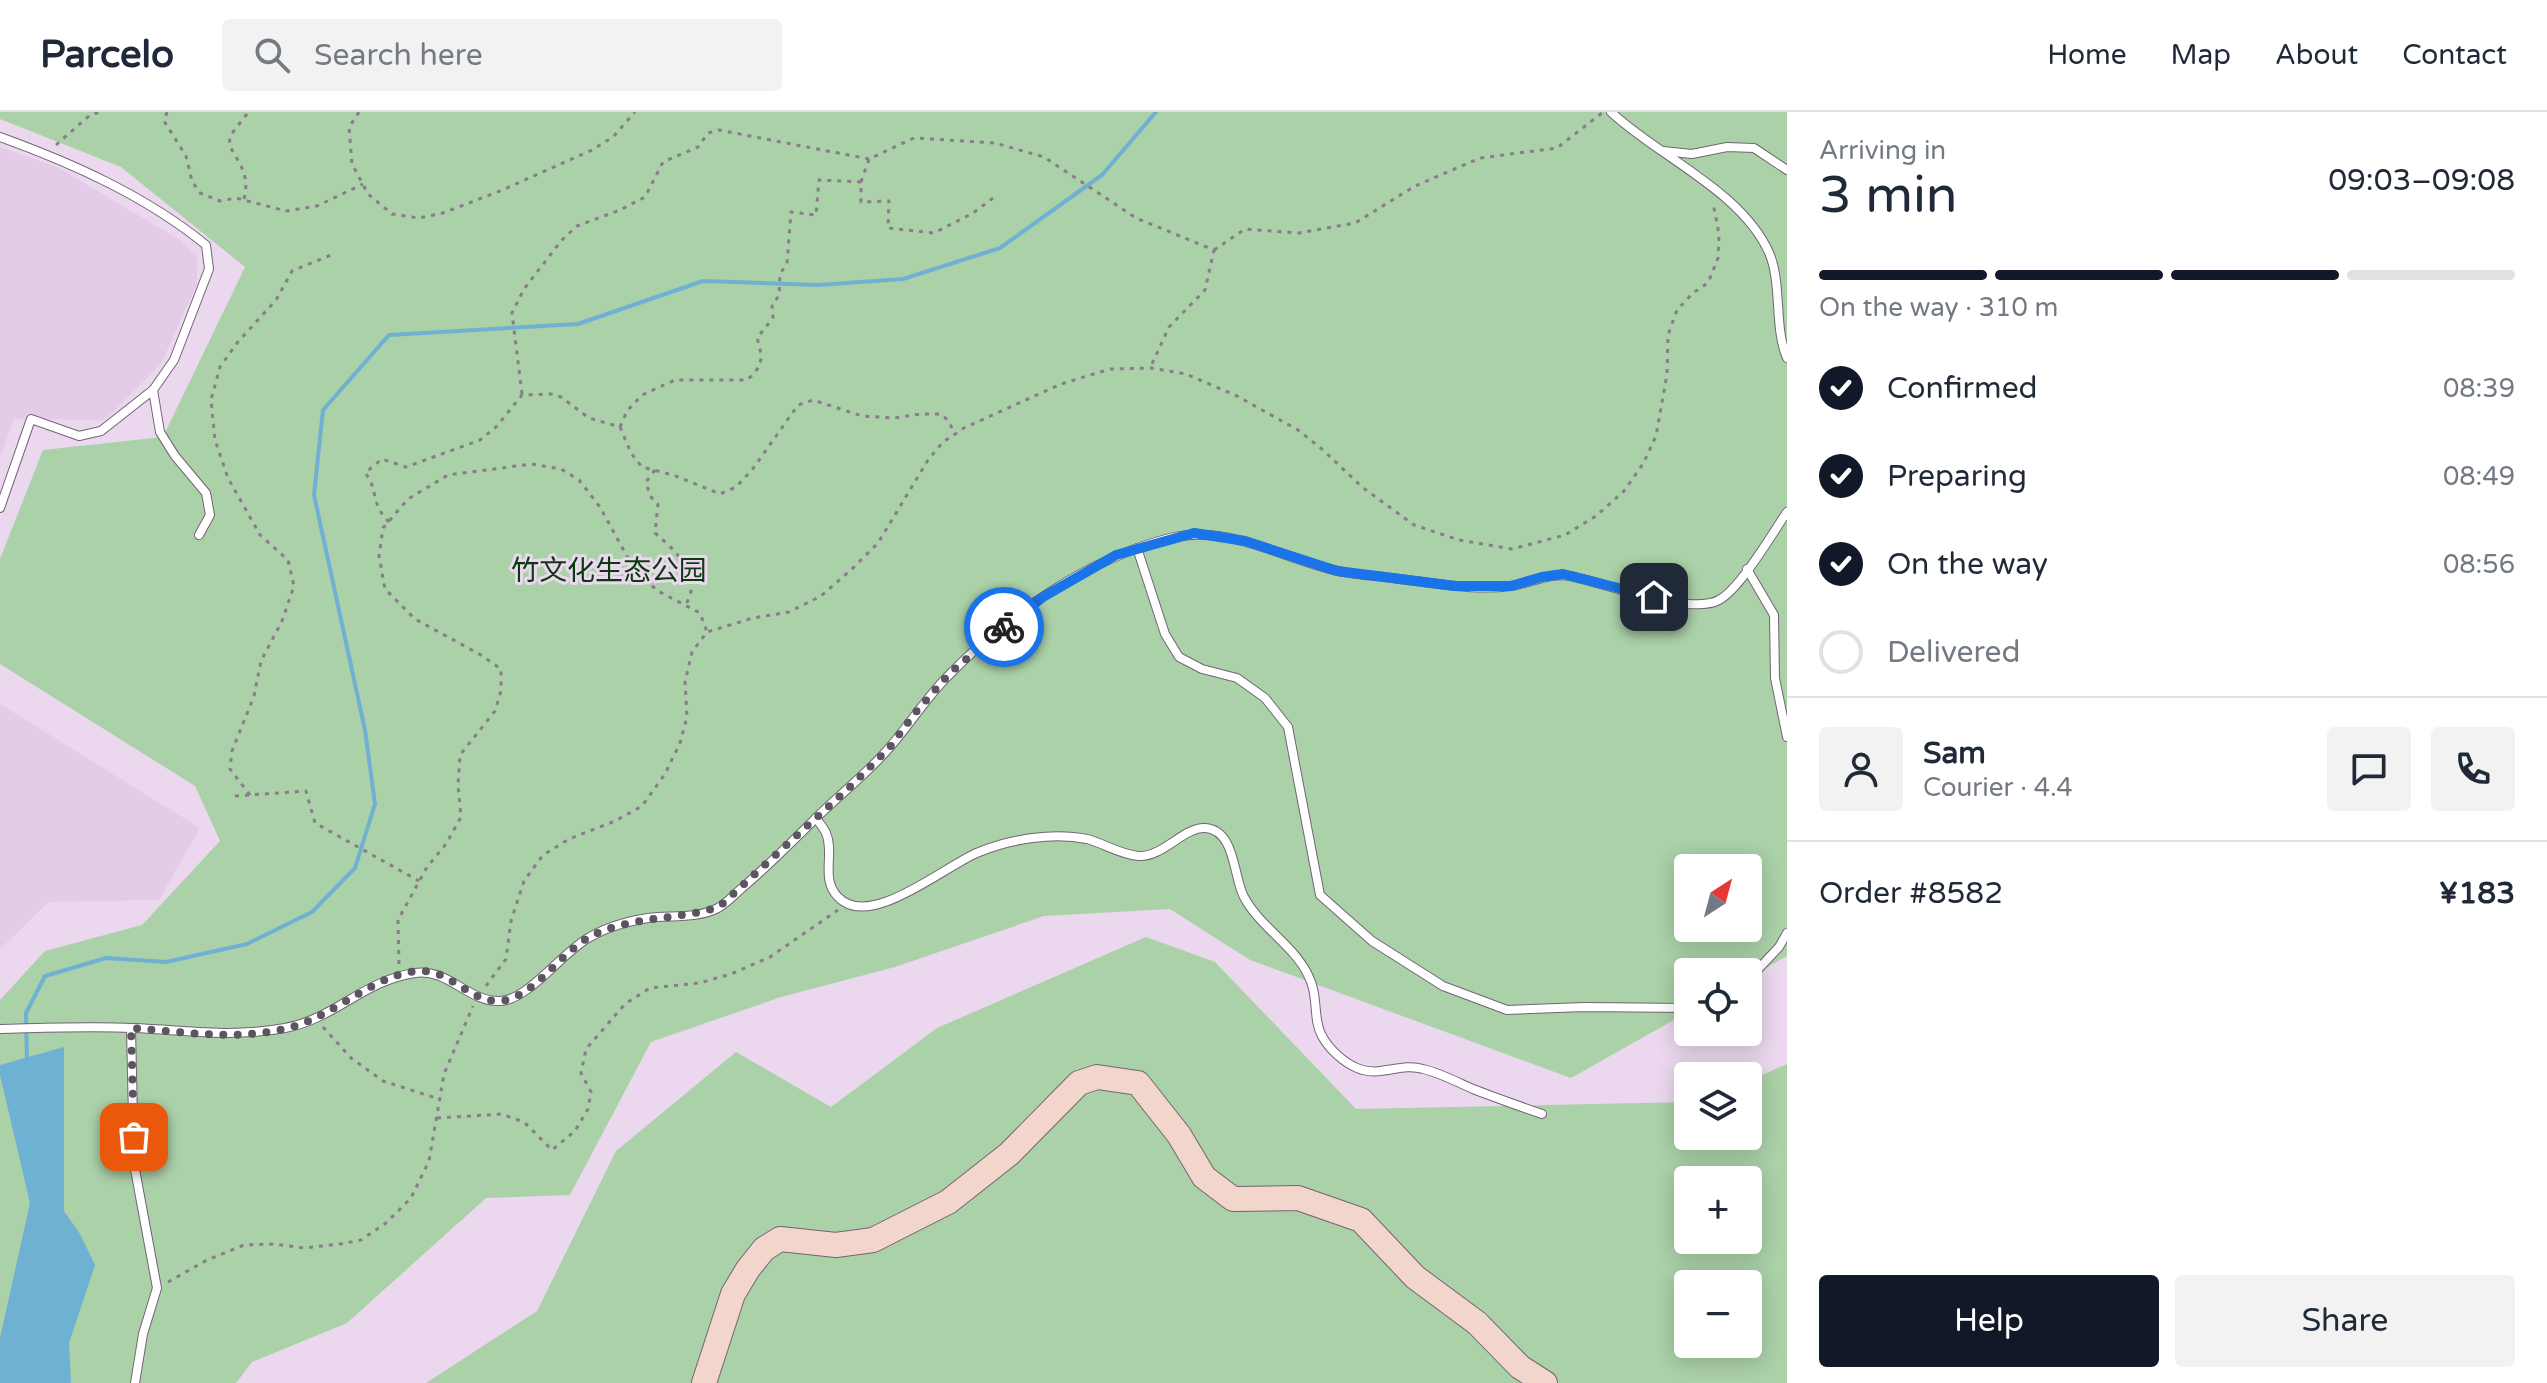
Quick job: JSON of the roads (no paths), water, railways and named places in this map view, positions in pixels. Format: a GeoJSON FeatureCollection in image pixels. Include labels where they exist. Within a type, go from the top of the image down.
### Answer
{"type":"FeatureCollection","features":[{"type":"Feature","properties":{"kind":"street"},"geometry":{"type":"LineString","coordinates":[[704,1383],[733,1294],[764,1249],[780,1239],[836,1245],[873,1240],[948,1202],[1009,1154],[1079,1083],[1097,1077],[1138,1083],[1179,1135],[1204,1177],[1233,1199],[1298,1198],[1361,1220],[1415,1277],[1477,1323],[1520,1367],[1545,1383]]}},
{"type":"Feature","properties":{"kind":"lane"},"geometry":{"type":"LineString","coordinates":[[1611,112],[1659,151],[1688,168],[1744,214],[1770,255],[1787,358]]}},
{"type":"Feature","properties":{"kind":"lane"},"geometry":{"type":"LineString","coordinates":[[0,137],[48,155],[175,219],[206,245],[209,269],[174,360],[153,390],[101,431],[79,436],[31,419],[0,508]]}},
{"type":"Feature","properties":{"kind":"lane"},"geometry":{"type":"LineString","coordinates":[[1659,151],[1692,154],[1727,147],[1754,148],[1787,170]]}},
{"type":"Feature","properties":{"kind":"lane"},"geometry":{"type":"LineString","coordinates":[[153,390],[160,432],[175,456],[206,493],[210,515],[199,535]]}},
{"type":"Feature","properties":{"kind":"lane"},"geometry":{"type":"LineString","coordinates":[[0,1029],[131,1028],[223,1035],[292,1027],[315,1019],[386,979],[423,971],[450,979],[478,997],[496,1001],[510,999],[531,986],[591,936],[620,924],[650,918],[696,915],[719,907],[890,747],[950,673],[993,636],[1043,597],[1084,571],[1137,548],[1194,533],[1245,541],[1337,571],[1455,586],[1511,586],[1563,574],[1680,604],[1704,606],[1723,599],[1787,512]]}},
{"type":"Feature","properties":{"kind":"lane"},"geometry":{"type":"LineString","coordinates":[[1137,548],[1165,634],[1179,657],[1202,669],[1237,678],[1265,698],[1288,727],[1320,895],[1372,941],[1443,986],[1507,1010],[1674,1008]]}},
{"type":"Feature","properties":{"kind":"lane"},"geometry":{"type":"LineString","coordinates":[[1747,569],[1774,615],[1775,678],[1787,737]]}},
{"type":"Feature","properties":{"kind":"lane"},"geometry":{"type":"LineString","coordinates":[[816,818],[827,835],[830,882],[839,898],[859,907],[881,905],[976,853],[1026,840],[1047,837],[1085,839],[1139,856],[1160,851],[1204,828],[1220,833],[1228,846],[1242,894],[1254,915],[1295,957],[1312,983],[1321,1034],[1333,1052],[1357,1068],[1379,1073],[1420,1067],[1542,1114]]}},
{"type":"Feature","properties":{"kind":"lane"},"geometry":{"type":"LineString","coordinates":[[1762,965],[1787,933]]}},
{"type":"Feature","properties":{"kind":"lane"},"geometry":{"type":"LineString","coordinates":[[131,1028],[134,1164],[157,1288],[143,1334],[135,1383]]}},
{"type":"Feature","properties":{"kind":"water"},"geometry":{"type":"Polygon","coordinates":[[[64,1047],[64,1211],[80,1234],[95,1265],[69,1343],[71,1383],[0,1383],[0,1338],[30,1203],[0,1065],[64,1047]]]}},
{"type":"Feature","properties":{"kind":"waterway"},"geometry":{"type":"LineString","coordinates":[[27,1063],[26,1013],[45,976],[106,958],[166,962],[247,944],[312,912],[355,868],[375,804],[365,730],[314,495],[323,410],[389,335],[578,324],[703,281],[818,285],[903,279],[1000,248],[1102,175],[1156,112]]}},
{"type":"Feature","properties":{"kind":"park label","name":"竹文化生态公园"},"geometry":{"type":"Point","coordinates":[609,571]}}]}
